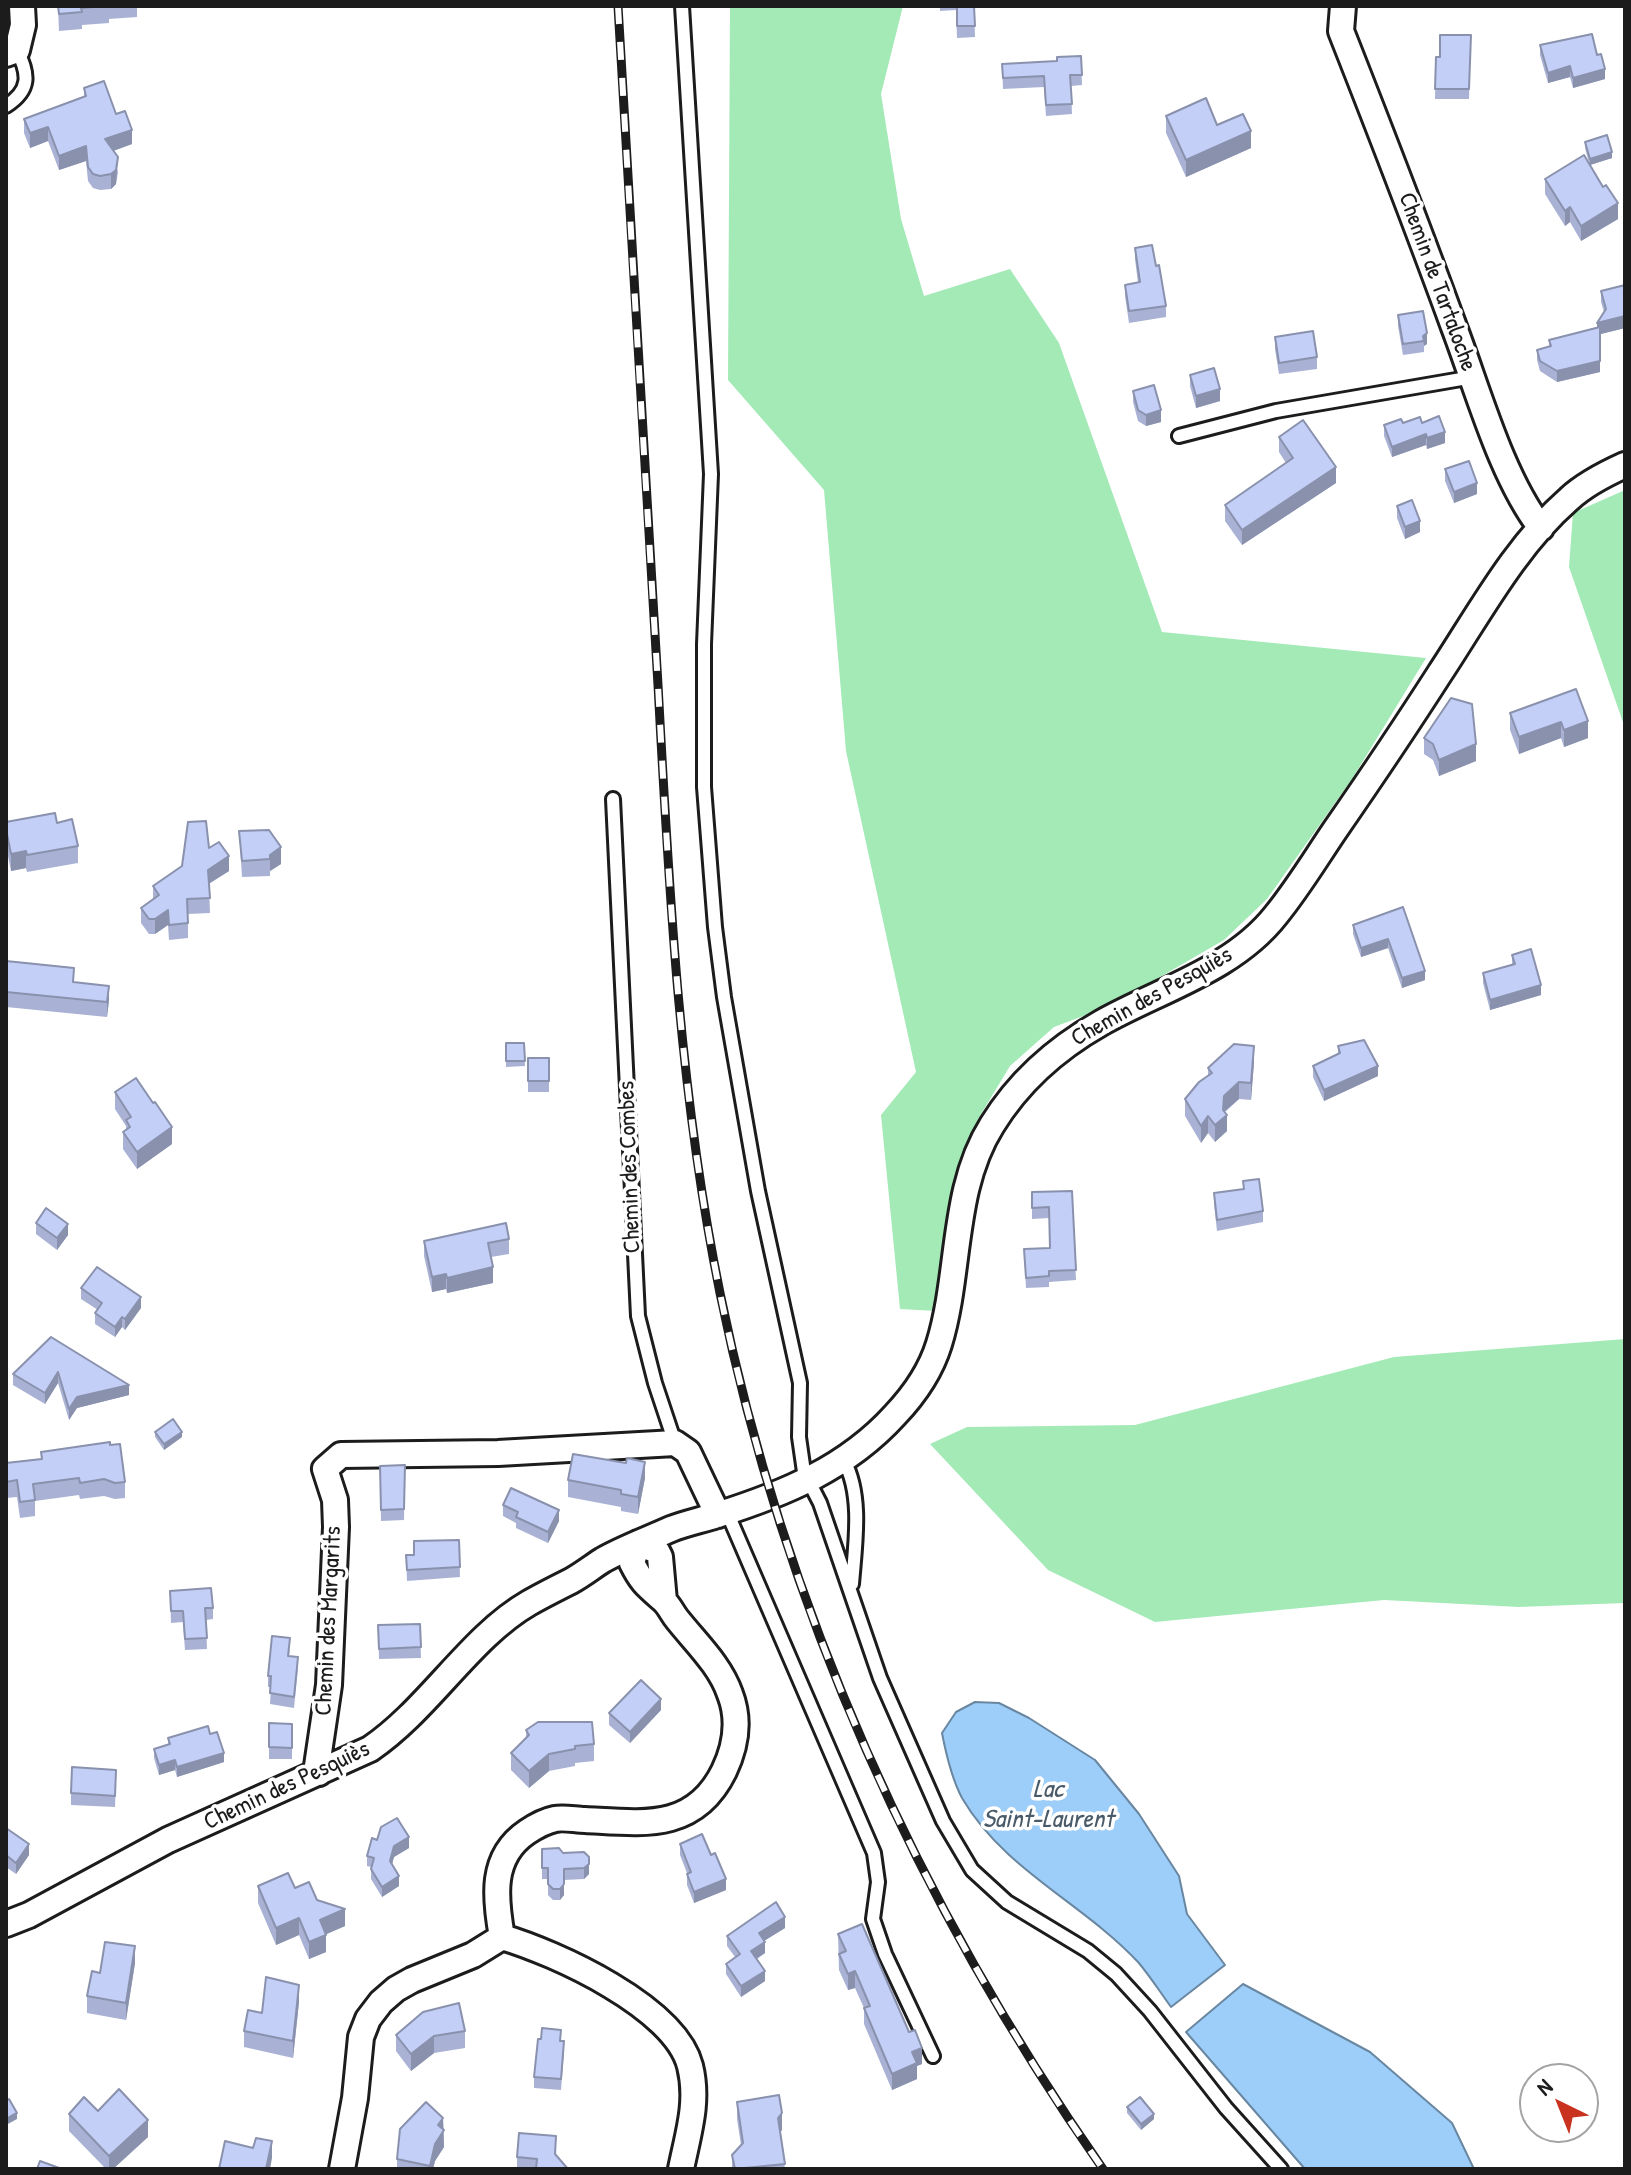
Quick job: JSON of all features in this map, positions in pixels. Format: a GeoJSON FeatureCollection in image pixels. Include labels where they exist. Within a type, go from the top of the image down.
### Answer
{"type":"FeatureCollection","features":[{"type":"Feature","properties":{"kind":"street"},"geometry":{"type":"LineString","coordinates":[[11,52],[23,25],[22,6]]}},
{"type":"Feature","properties":{"kind":"street","name":"Chemin de Tartaloche"},"geometry":{"type":"LineString","coordinates":[[1343,6],[1341,31],[1523,504],[1541,528]]}},
{"type":"Feature","properties":{"kind":"street","name":"Chemin des Pesquiès"},"geometry":{"type":"LineString","coordinates":[[6,1924],[29,1915],[168,1840],[370,1749],[394,1733],[497,1627],[525,1605],[577,1578],[603,1573],[723,1513],[807,1482],[844,1461],[880,1432],[927,1373],[938,1346],[946,1315],[964,1201],[977,1154],[1009,1099],[1061,1048],[1102,1022],[1202,974],[1246,945],[1274,919],[1504,575],[1541,528],[1570,498],[1600,477],[1625,465]]}},
{"type":"Feature","properties":{"kind":"street","name":"Chemin des Margarits"},"geometry":{"type":"LineString","coordinates":[[319,1773],[317,1766],[329,1685],[336,1527],[335,1500],[325,1469],[341,1455],[352,1454],[498,1453],[675,1443]]}},
{"type":"Feature","properties":{"kind":"street","name":"Chemin des Combes"},"geometry":{"type":"LineString","coordinates":[[675,1443],[688,1452],[723,1513]]}},
{"type":"Feature","properties":{"kind":"street"},"geometry":{"type":"LineString","coordinates":[[502,1937],[497,1908],[500,1864],[510,1847],[523,1835],[539,1824],[556,1819],[652,1823],[672,1818],[708,1794],[731,1754],[736,1714],[731,1697],[715,1665],[664,1601],[662,1569],[642,1553]]}},
{"type":"Feature","properties":{"kind":"street"},"geometry":{"type":"LineString","coordinates":[[342,2169],[355,2098],[361,2037],[368,2019],[396,1989],[473,1955],[502,1937],[527,1944],[614,1988],[662,2020],[689,2063],[694,2090],[694,2112],[681,2169]]}},
{"type":"Feature","properties":{"kind":"lane"},"geometry":{"type":"LineString","coordinates":[[682,6],[711,474],[704,644],[704,787],[715,927],[758,1191],[800,1383],[799,1437],[807,1482],[820,1503],[880,1678],[943,1821],[972,1870],[1007,1902],[1088,1951],[1116,1974],[1150,2011],[1226,2108],[1281,2169]]}},
{"type":"Feature","properties":{"kind":"lane"},"geometry":{"type":"LineString","coordinates":[[6,106],[16,99],[25,83],[27,69],[11,52]]}},
{"type":"Feature","properties":{"kind":"lane"},"geometry":{"type":"LineString","coordinates":[[1179,436],[1276,411],[1473,377]]}},
{"type":"Feature","properties":{"kind":"lane","name":"Chemin des Combes"},"geometry":{"type":"LineString","coordinates":[[613,799],[638,1316],[655,1383],[675,1443]]}},
{"type":"Feature","properties":{"kind":"lane"},"geometry":{"type":"LineString","coordinates":[[844,1461],[850,1470],[854,1501],[852,1591]]}},
{"type":"Feature","properties":{"kind":"lane"},"geometry":{"type":"LineString","coordinates":[[723,1513],[874,1853],[878,1882],[873,1919],[885,1954],[933,2056]]}},
{"type":"Feature","properties":{"kind":"green space"},"geometry":{"type":"Polygon","coordinates":[[[730,6],[903,6],[881,94],[901,219],[924,296],[1010,269],[1059,343],[1162,632],[1426,658],[1352,779],[1267,899],[1224,940],[1110,1006],[1054,1027],[1010,1066],[978,1119],[950,1197],[936,1311],[900,1309],[881,1115],[916,1072],[846,751],[824,490],[728,380],[730,6]]]}},
{"type":"Feature","properties":{"kind":"green space"},"geometry":{"type":"Polygon","coordinates":[[[1625,490],[1625,728],[1569,567],[1573,513],[1625,490]]]}},
{"type":"Feature","properties":{"kind":"green space"},"geometry":{"type":"Polygon","coordinates":[[[1625,1339],[1625,1603],[1519,1607],[1384,1600],[1155,1622],[1048,1570],[930,1444],[967,1427],[1135,1425],[1394,1357],[1625,1339]]]}},
{"type":"Feature","properties":{"kind":"water","name":"Lac Saint-Laurent"},"geometry":{"type":"Polygon","coordinates":[[[975,1702],[999,1703],[1029,1718],[1095,1760],[1139,1814],[1179,1876],[1187,1914],[1225,1965],[1171,2007],[1138,1962],[1116,1941],[999,1846],[962,1798],[942,1733],[956,1712],[975,1702]]]}},
{"type":"Feature","properties":{"kind":"water"},"geometry":{"type":"Polygon","coordinates":[[[1243,1984],[1370,2052],[1452,2123],[1474,2169],[1305,2169],[1186,2032],[1243,1984]]]}},
{"type":"Feature","properties":{"kind":"building"},"geometry":{"type":"Polygon","coordinates":[[[58,6],[106,6],[59,14],[58,6]]]}},
{"type":"Feature","properties":{"kind":"building"},"geometry":{"type":"Polygon","coordinates":[[[957,6],[974,6],[975,26],[957,26],[957,6]]]}},
{"type":"Feature","properties":{"kind":"building"},"geometry":{"type":"Polygon","coordinates":[[[1592,34],[1597,55],[1601,54],[1605,69],[1573,78],[1570,66],[1548,73],[1540,45],[1592,34]]]}},
{"type":"Feature","properties":{"kind":"building"},"geometry":{"type":"Polygon","coordinates":[[[1440,35],[1471,35],[1469,89],[1435,89],[1440,35]]]}},
{"type":"Feature","properties":{"kind":"building"},"geometry":{"type":"Polygon","coordinates":[[[1081,56],[1082,75],[1070,75],[1072,104],[1046,105],[1044,76],[1003,78],[1002,64],[1057,61],[1057,57],[1081,56]]]}},
{"type":"Feature","properties":{"kind":"building"},"geometry":{"type":"Polygon","coordinates":[[[104,81],[116,114],[125,111],[132,130],[105,139],[118,157],[116,170],[100,176],[93,174],[88,167],[86,146],[59,156],[48,127],[30,133],[24,119],[86,96],[84,88],[104,81]]]}},
{"type":"Feature","properties":{"kind":"building"},"geometry":{"type":"Polygon","coordinates":[[[1206,98],[1217,125],[1243,114],[1251,131],[1186,160],[1166,116],[1206,98]]]}},
{"type":"Feature","properties":{"kind":"building"},"geometry":{"type":"Polygon","coordinates":[[[1607,135],[1612,152],[1590,159],[1585,142],[1607,135]]]}},
{"type":"Feature","properties":{"kind":"building"},"geometry":{"type":"Polygon","coordinates":[[[1584,155],[1603,187],[1606,185],[1618,203],[1581,226],[1570,207],[1565,211],[1545,179],[1584,155]]]}},
{"type":"Feature","properties":{"kind":"building"},"geometry":{"type":"Polygon","coordinates":[[[1152,245],[1166,306],[1129,311],[1125,285],[1140,282],[1135,248],[1152,245]]]}},
{"type":"Feature","properties":{"kind":"building"},"geometry":{"type":"Polygon","coordinates":[[[1625,285],[1625,316],[1597,323],[1606,309],[1601,291],[1625,285]]]}},
{"type":"Feature","properties":{"kind":"building"},"geometry":{"type":"Polygon","coordinates":[[[1423,311],[1427,333],[1423,336],[1424,341],[1403,344],[1398,315],[1423,311]]]}},
{"type":"Feature","properties":{"kind":"building"},"geometry":{"type":"Polygon","coordinates":[[[1600,327],[1600,361],[1557,371],[1540,361],[1537,350],[1551,346],[1549,340],[1600,327]]]}},
{"type":"Feature","properties":{"kind":"building"},"geometry":{"type":"Polygon","coordinates":[[[1313,331],[1317,357],[1279,363],[1275,337],[1313,331]]]}},
{"type":"Feature","properties":{"kind":"building"},"geometry":{"type":"Polygon","coordinates":[[[1214,368],[1220,389],[1196,396],[1190,375],[1214,368]]]}},
{"type":"Feature","properties":{"kind":"building"},"geometry":{"type":"Polygon","coordinates":[[[1154,385],[1161,410],[1146,415],[1138,410],[1133,391],[1154,385]]]}},
{"type":"Feature","properties":{"kind":"building"},"geometry":{"type":"Polygon","coordinates":[[[1439,416],[1445,432],[1427,438],[1426,434],[1392,447],[1384,425],[1420,417],[1422,423],[1439,416]]]}},
{"type":"Feature","properties":{"kind":"building"},"geometry":{"type":"Polygon","coordinates":[[[1303,420],[1336,467],[1242,530],[1225,505],[1293,458],[1279,437],[1303,420]]]}},
{"type":"Feature","properties":{"kind":"building"},"geometry":{"type":"Polygon","coordinates":[[[1469,461],[1477,483],[1454,492],[1445,469],[1469,461]]]}},
{"type":"Feature","properties":{"kind":"building"},"geometry":{"type":"Polygon","coordinates":[[[1412,500],[1420,521],[1405,527],[1397,506],[1412,500]]]}},
{"type":"Feature","properties":{"kind":"building"},"geometry":{"type":"Polygon","coordinates":[[[1576,689],[1588,721],[1564,730],[1561,722],[1519,737],[1510,713],[1576,689]]]}},
{"type":"Feature","properties":{"kind":"building"},"geometry":{"type":"Polygon","coordinates":[[[1451,698],[1472,704],[1476,744],[1439,760],[1433,744],[1424,738],[1451,698]]]}},
{"type":"Feature","properties":{"kind":"building"},"geometry":{"type":"Polygon","coordinates":[[[55,813],[57,823],[72,819],[78,846],[27,855],[26,851],[11,854],[6,822],[55,813]]]}},
{"type":"Feature","properties":{"kind":"building"},"geometry":{"type":"Polygon","coordinates":[[[206,821],[209,848],[219,842],[229,856],[208,870],[210,898],[187,899],[188,923],[169,925],[168,910],[155,919],[149,919],[141,908],[159,895],[153,886],[182,866],[188,822],[206,821]]]}},
{"type":"Feature","properties":{"kind":"building"},"geometry":{"type":"Polygon","coordinates":[[[269,830],[281,847],[270,855],[270,859],[242,861],[239,831],[269,830]]]}},
{"type":"Feature","properties":{"kind":"building"},"geometry":{"type":"Polygon","coordinates":[[[1403,907],[1425,971],[1402,978],[1388,939],[1361,948],[1353,925],[1403,907]]]}},
{"type":"Feature","properties":{"kind":"building"},"geometry":{"type":"Polygon","coordinates":[[[1531,949],[1541,985],[1490,1000],[1483,973],[1515,964],[1512,955],[1531,949]]]}},
{"type":"Feature","properties":{"kind":"building"},"geometry":{"type":"Polygon","coordinates":[[[6,961],[74,968],[73,982],[109,986],[107,1002],[6,992],[6,961]]]}},
{"type":"Feature","properties":{"kind":"building"},"geometry":{"type":"Polygon","coordinates":[[[1364,1040],[1378,1066],[1324,1090],[1313,1066],[1340,1053],[1338,1046],[1364,1040]]]}},
{"type":"Feature","properties":{"kind":"building"},"geometry":{"type":"Polygon","coordinates":[[[506,1043],[524,1043],[525,1061],[506,1061],[506,1043]]]}},
{"type":"Feature","properties":{"kind":"building"},"geometry":{"type":"Polygon","coordinates":[[[1234,1044],[1254,1046],[1251,1083],[1239,1082],[1224,1096],[1223,1110],[1227,1115],[1215,1125],[1208,1116],[1201,1126],[1185,1099],[1199,1082],[1212,1073],[1208,1068],[1234,1044]]]}},
{"type":"Feature","properties":{"kind":"building"},"geometry":{"type":"Polygon","coordinates":[[[528,1058],[549,1058],[549,1081],[528,1081],[528,1058]]]}},
{"type":"Feature","properties":{"kind":"building"},"geometry":{"type":"Polygon","coordinates":[[[136,1078],[172,1127],[137,1152],[123,1132],[130,1127],[126,1120],[131,1117],[115,1092],[136,1078]]]}},
{"type":"Feature","properties":{"kind":"building"},"geometry":{"type":"Polygon","coordinates":[[[1259,1179],[1263,1211],[1217,1220],[1214,1193],[1244,1189],[1243,1181],[1259,1179]]]}},
{"type":"Feature","properties":{"kind":"building"},"geometry":{"type":"Polygon","coordinates":[[[1072,1191],[1076,1270],[1049,1271],[1049,1276],[1026,1278],[1024,1249],[1050,1248],[1049,1207],[1032,1208],[1032,1192],[1072,1191]]]}},
{"type":"Feature","properties":{"kind":"building"},"geometry":{"type":"Polygon","coordinates":[[[46,1208],[68,1224],[57,1238],[36,1223],[46,1208]]]}},
{"type":"Feature","properties":{"kind":"building"},"geometry":{"type":"Polygon","coordinates":[[[506,1223],[509,1239],[488,1243],[493,1267],[447,1278],[446,1274],[432,1277],[424,1241],[506,1223]]]}},
{"type":"Feature","properties":{"kind":"building"},"geometry":{"type":"Polygon","coordinates":[[[97,1267],[141,1297],[115,1327],[95,1313],[102,1303],[81,1288],[97,1267]]]}},
{"type":"Feature","properties":{"kind":"building"},"geometry":{"type":"Polygon","coordinates":[[[51,1337],[129,1385],[77,1397],[69,1409],[58,1372],[45,1393],[13,1374],[51,1337]]]}},
{"type":"Feature","properties":{"kind":"building"},"geometry":{"type":"Polygon","coordinates":[[[173,1419],[182,1432],[164,1444],[155,1432],[173,1419]]]}},
{"type":"Feature","properties":{"kind":"building"},"geometry":{"type":"Polygon","coordinates":[[[110,1442],[110,1445],[120,1444],[125,1482],[115,1483],[104,1479],[80,1483],[79,1478],[33,1484],[35,1500],[20,1502],[17,1480],[6,1482],[6,1463],[42,1459],[41,1452],[110,1442]]]}},
{"type":"Feature","properties":{"kind":"building"},"geometry":{"type":"Polygon","coordinates":[[[573,1454],[626,1463],[627,1458],[645,1462],[638,1497],[621,1494],[621,1490],[568,1480],[573,1454]]]}},
{"type":"Feature","properties":{"kind":"building"},"geometry":{"type":"Polygon","coordinates":[[[405,1465],[404,1509],[381,1510],[380,1466],[405,1465]]]}},
{"type":"Feature","properties":{"kind":"building"},"geometry":{"type":"Polygon","coordinates":[[[511,1488],[559,1510],[548,1532],[516,1517],[518,1512],[503,1505],[511,1488]]]}},
{"type":"Feature","properties":{"kind":"building"},"geometry":{"type":"Polygon","coordinates":[[[459,1540],[460,1567],[407,1570],[406,1555],[414,1555],[414,1541],[459,1540]]]}},
{"type":"Feature","properties":{"kind":"building"},"geometry":{"type":"Polygon","coordinates":[[[211,1588],[213,1608],[205,1608],[207,1638],[185,1639],[183,1611],[171,1611],[170,1591],[211,1588]]]}},
{"type":"Feature","properties":{"kind":"building"},"geometry":{"type":"Polygon","coordinates":[[[420,1624],[421,1647],[379,1649],[378,1625],[420,1624]]]}},
{"type":"Feature","properties":{"kind":"building"},"geometry":{"type":"Polygon","coordinates":[[[272,1636],[290,1638],[288,1656],[298,1657],[294,1697],[270,1693],[271,1676],[268,1676],[272,1636]]]}},
{"type":"Feature","properties":{"kind":"building"},"geometry":{"type":"Polygon","coordinates":[[[641,1680],[661,1699],[630,1732],[609,1713],[641,1680]]]}},
{"type":"Feature","properties":{"kind":"building"},"geometry":{"type":"Polygon","coordinates":[[[538,1722],[592,1722],[594,1744],[549,1754],[529,1771],[511,1753],[529,1735],[526,1730],[538,1722]]]}},
{"type":"Feature","properties":{"kind":"building"},"geometry":{"type":"Polygon","coordinates":[[[269,1723],[292,1724],[292,1748],[269,1747],[269,1723]]]}},
{"type":"Feature","properties":{"kind":"building"},"geometry":{"type":"Polygon","coordinates":[[[208,1726],[210,1734],[217,1732],[224,1753],[177,1767],[175,1760],[159,1765],[154,1749],[170,1744],[168,1738],[208,1726]]]}},
{"type":"Feature","properties":{"kind":"building"},"geometry":{"type":"Polygon","coordinates":[[[72,1767],[116,1770],[115,1796],[71,1793],[72,1767]]]}},
{"type":"Feature","properties":{"kind":"building"},"geometry":{"type":"Polygon","coordinates":[[[397,1818],[409,1837],[394,1846],[390,1861],[399,1876],[382,1887],[371,1869],[374,1858],[367,1856],[372,1838],[377,1840],[381,1827],[397,1818]]]}},
{"type":"Feature","properties":{"kind":"building"},"geometry":{"type":"Polygon","coordinates":[[[6,1828],[29,1844],[16,1863],[6,1855],[6,1828]]]}},
{"type":"Feature","properties":{"kind":"building"},"geometry":{"type":"Polygon","coordinates":[[[702,1834],[711,1855],[715,1853],[726,1879],[694,1892],[687,1874],[691,1872],[680,1844],[702,1834]]]}},
{"type":"Feature","properties":{"kind":"building"},"geometry":{"type":"Polygon","coordinates":[[[559,1848],[563,1853],[584,1852],[589,1857],[589,1864],[584,1868],[564,1869],[564,1884],[560,1889],[553,1889],[548,1884],[548,1868],[542,1868],[542,1849],[559,1848]]]}},
{"type":"Feature","properties":{"kind":"building"},"geometry":{"type":"Polygon","coordinates":[[[288,1873],[295,1888],[309,1882],[317,1900],[345,1909],[320,1920],[326,1935],[309,1942],[299,1918],[276,1928],[258,1886],[288,1873]]]}},
{"type":"Feature","properties":{"kind":"building"},"geometry":{"type":"Polygon","coordinates":[[[776,1902],[785,1917],[759,1933],[765,1942],[751,1951],[765,1971],[741,1986],[726,1964],[740,1954],[727,1936],[776,1902]]]}},
{"type":"Feature","properties":{"kind":"building"},"geometry":{"type":"Polygon","coordinates":[[[862,1924],[909,2032],[915,2030],[922,2048],[912,2052],[917,2063],[892,2074],[864,2008],[870,2006],[855,1971],[848,1974],[839,1954],[846,1951],[838,1934],[862,1924]]]}},
{"type":"Feature","properties":{"kind":"building"},"geometry":{"type":"Polygon","coordinates":[[[105,1942],[135,1946],[126,2003],[87,1996],[92,1971],[100,1973],[105,1942]]]}},
{"type":"Feature","properties":{"kind":"building"},"geometry":{"type":"Polygon","coordinates":[[[266,1977],[299,1985],[293,2041],[244,2031],[248,2010],[262,2013],[266,1977]]]}},
{"type":"Feature","properties":{"kind":"building"},"geometry":{"type":"Polygon","coordinates":[[[459,2003],[465,2031],[434,2036],[411,2054],[396,2035],[423,2012],[459,2003]]]}},
{"type":"Feature","properties":{"kind":"building"},"geometry":{"type":"Polygon","coordinates":[[[542,2028],[561,2030],[560,2041],[564,2041],[561,2079],[534,2077],[542,2028]]]}},
{"type":"Feature","properties":{"kind":"building"},"geometry":{"type":"Polygon","coordinates":[[[119,2089],[148,2120],[109,2156],[69,2114],[84,2097],[98,2111],[119,2089]]]}},
{"type":"Feature","properties":{"kind":"building"},"geometry":{"type":"Polygon","coordinates":[[[779,2095],[782,2113],[778,2118],[785,2164],[735,2169],[732,2155],[743,2143],[737,2102],[779,2095]]]}},
{"type":"Feature","properties":{"kind":"building"},"geometry":{"type":"Polygon","coordinates":[[[1140,2097],[1154,2114],[1141,2124],[1127,2107],[1140,2097]]]}},
{"type":"Feature","properties":{"kind":"building"},"geometry":{"type":"Polygon","coordinates":[[[9,2099],[17,2113],[6,2119],[6,2101],[9,2099]]]}},
{"type":"Feature","properties":{"kind":"building"},"geometry":{"type":"Polygon","coordinates":[[[426,2102],[443,2118],[438,2125],[444,2130],[435,2144],[430,2166],[397,2159],[400,2129],[426,2102]]]}},
{"type":"Feature","properties":{"kind":"building"},"geometry":{"type":"Polygon","coordinates":[[[519,2133],[556,2136],[555,2154],[568,2169],[536,2169],[537,2159],[517,2157],[519,2133]]]}},
{"type":"Feature","properties":{"kind":"building"},"geometry":{"type":"Polygon","coordinates":[[[256,2138],[272,2141],[266,2169],[219,2169],[225,2141],[253,2148],[256,2138]]]}},
{"type":"Feature","properties":{"kind":"building"},"geometry":{"type":"Polygon","coordinates":[[[40,2161],[62,2169],[37,2169],[40,2161]]]}},
{"type":"Feature","properties":{"kind":"railway"},"geometry":{"type":"LineString","coordinates":[[618,6],[678,990],[695,1142],[720,1293],[747,1410],[781,1526],[821,1639],[866,1750],[918,1859],[975,1965],[1036,2069],[1103,2169]]}}]}
